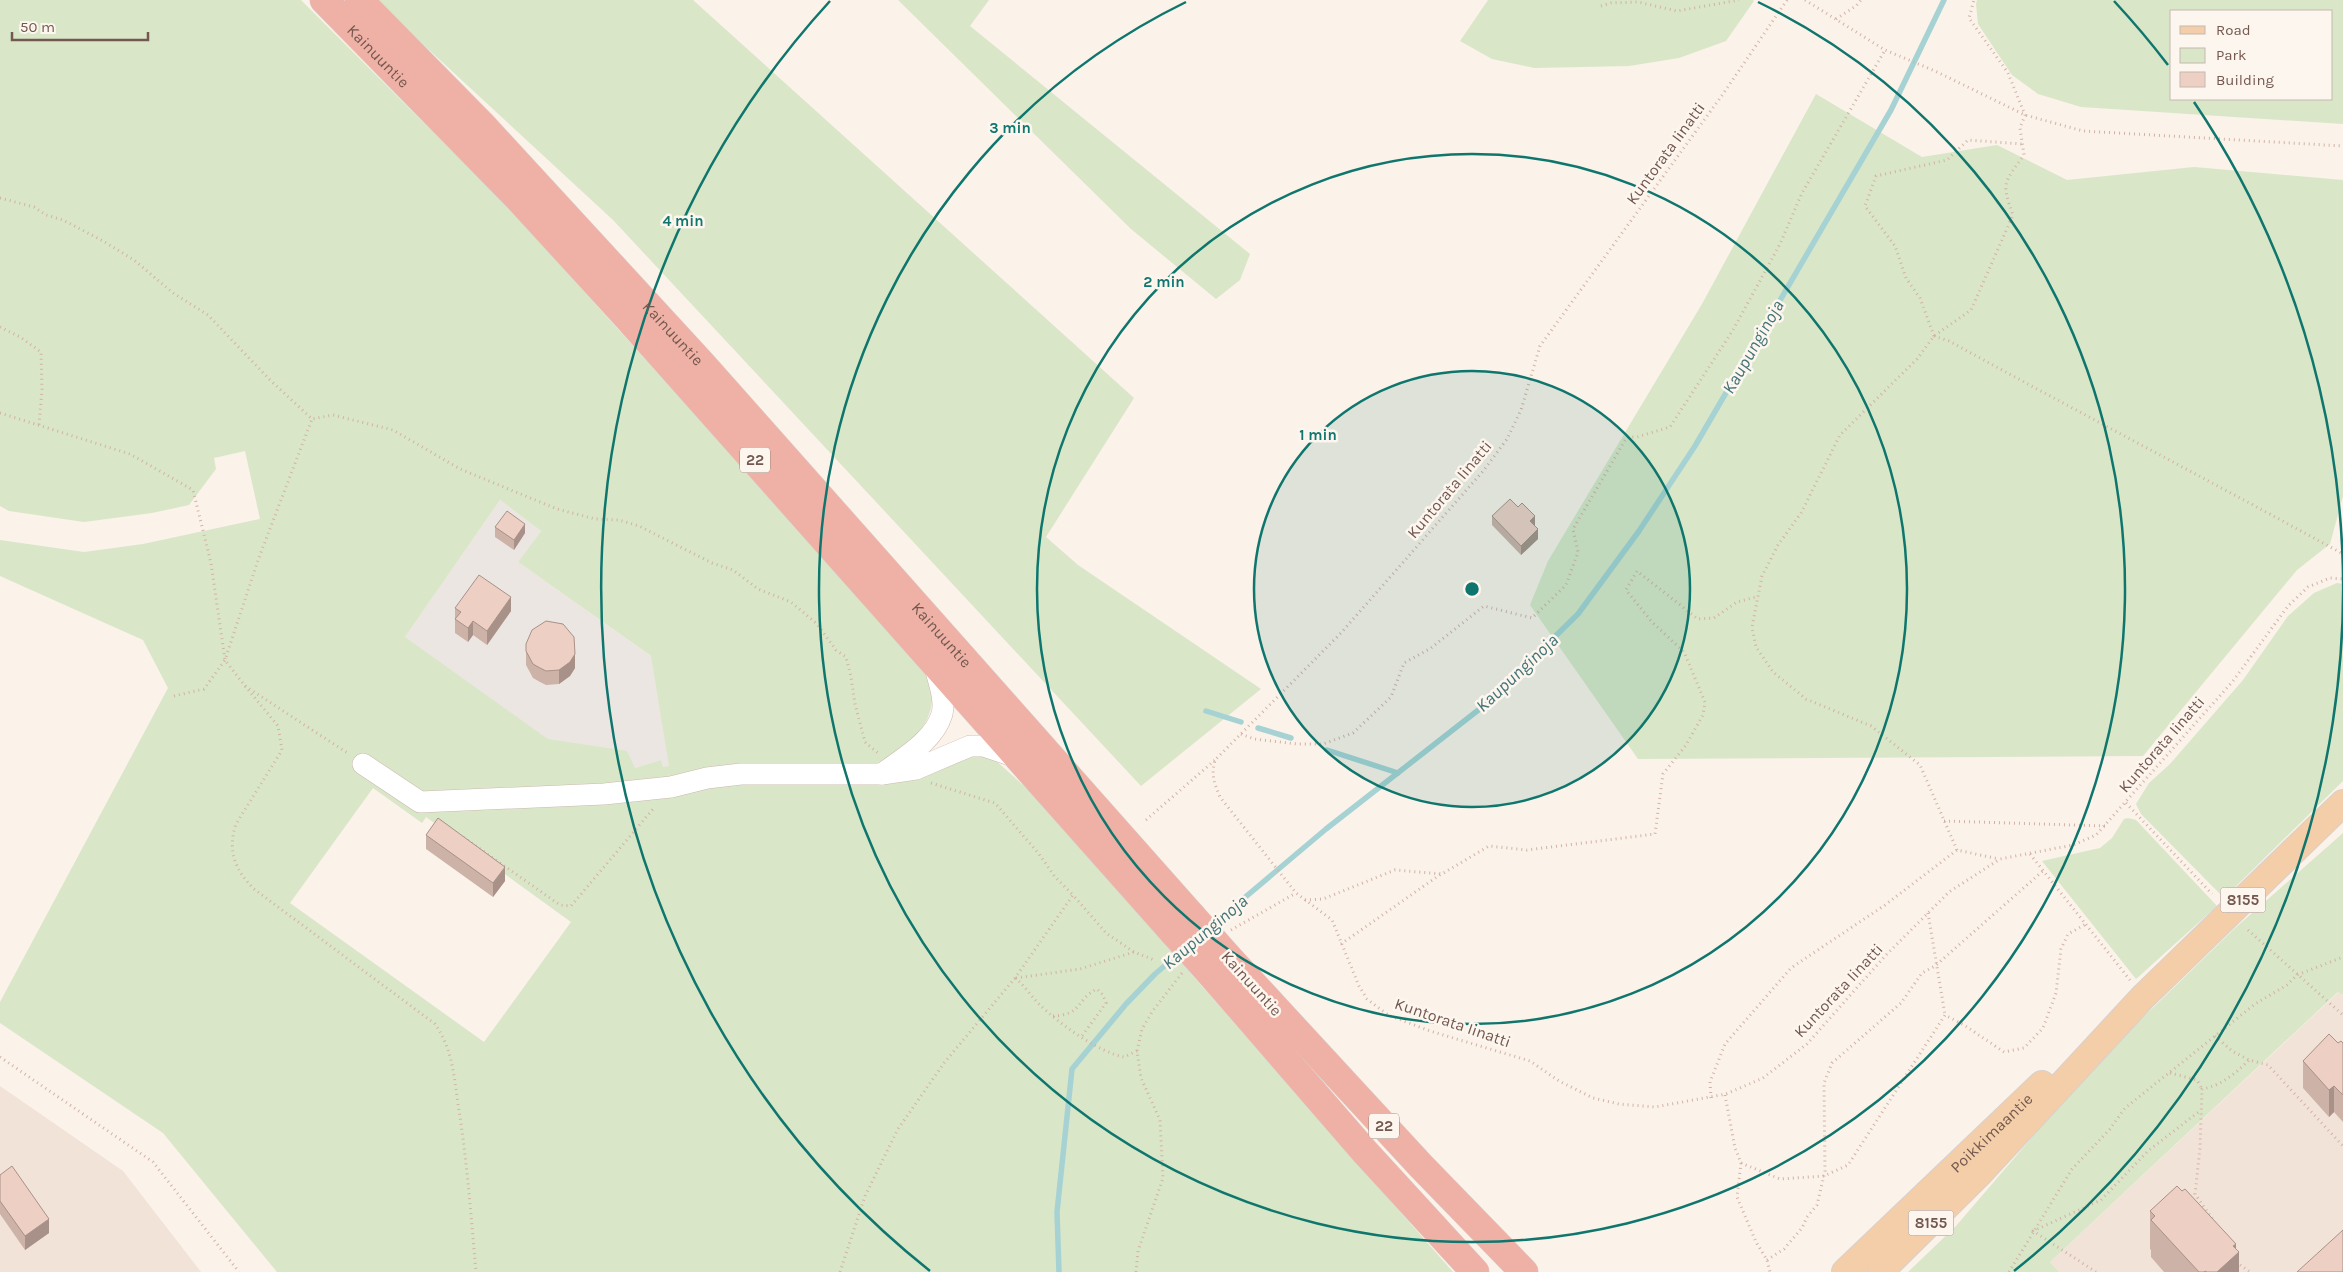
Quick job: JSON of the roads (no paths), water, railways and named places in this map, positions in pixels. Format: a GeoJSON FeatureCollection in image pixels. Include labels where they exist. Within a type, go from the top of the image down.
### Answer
{"type":"FeatureCollection","features":[{"type":"Feature","properties":{"kind":"highway","name":"Kainuuntie"},"geometry":{"type":"LineString","coordinates":[[324,0],[525,205],[647,339],[1020,758],[1182,924]]}},
{"type":"Feature","properties":{"kind":"highway","name":"Kainuuntie"},"geometry":{"type":"LineString","coordinates":[[359,0],[483,126],[702,364],[1219,965],[1421,1166],[1524,1272]]}},
{"type":"Feature","properties":{"kind":"highway","name":"Kainuuntie"},"geometry":{"type":"LineString","coordinates":[[1219,965],[1365,1152],[1475,1272]]}},
{"type":"Feature","properties":{"kind":"highway"},"geometry":{"type":"LineString","coordinates":[[1503,1250],[1529,1272]]}},
{"type":"Feature","properties":{"kind":"main road","name":"Poikkimaantie"},"geometry":{"type":"LineString","coordinates":[[1880,1272],[1980,1172],[2143,998],[2343,803]]}},
{"type":"Feature","properties":{"kind":"main road","name":"Poikkimaantie"},"geometry":{"type":"LineString","coordinates":[[1845,1272],[2050,1076],[2143,998]]}},
{"type":"Feature","properties":{"kind":"lane"},"geometry":{"type":"LineString","coordinates":[[892,771],[919,747],[934,730],[942,713],[942,699],[934,663]]}},
{"type":"Feature","properties":{"kind":"lane"},"geometry":{"type":"LineString","coordinates":[[363,764],[420,802],[604,794],[671,787],[708,778],[741,774],[916,769],[970,746],[984,746],[1020,758]]}},
{"type":"Feature","properties":{"kind":"waterway","name":"Kaupunginoja"},"geometry":{"type":"LineString","coordinates":[[1211,926],[1326,829],[1486,704],[1578,614],[1639,531],[1695,446],[1891,110],[1944,0]]}},
{"type":"Feature","properties":{"kind":"waterway"},"geometry":{"type":"LineString","coordinates":[[1206,711],[1241,722]]}},
{"type":"Feature","properties":{"kind":"waterway"},"geometry":{"type":"LineString","coordinates":[[1258,728],[1291,738]]}},
{"type":"Feature","properties":{"kind":"waterway"},"geometry":{"type":"LineString","coordinates":[[1327,750],[1398,773]]}},
{"type":"Feature","properties":{"kind":"waterway","name":"Kaupunginoja"},"geometry":{"type":"LineString","coordinates":[[1059,1272],[1057,1212],[1072,1069],[1126,1004],[1155,974],[1181,952]]}}]}
